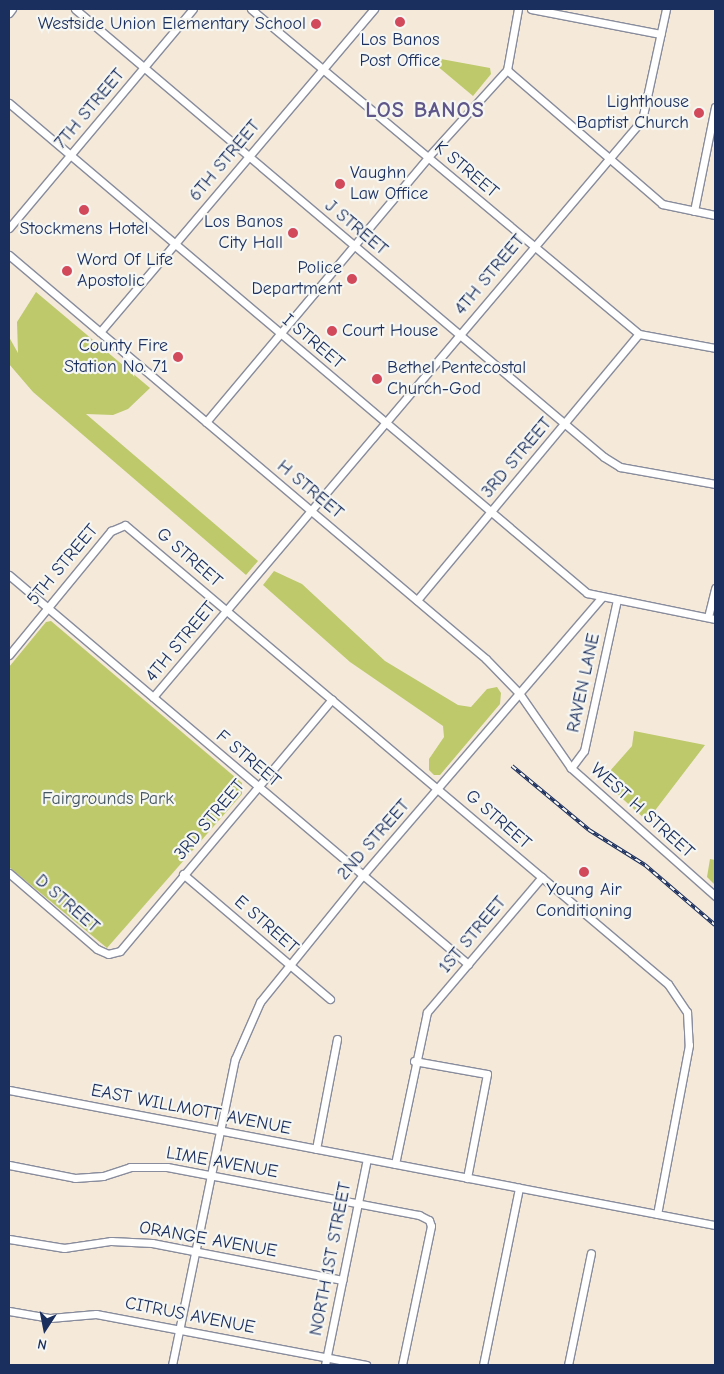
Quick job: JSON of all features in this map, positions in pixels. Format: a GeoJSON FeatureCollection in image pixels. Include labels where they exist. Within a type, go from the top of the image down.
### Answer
{"type":"FeatureCollection","features":[{"type":"Feature","properties":{"kind":"street"},"geometry":{"type":"LineString","coordinates":[[9,13],[12,9]]}},
{"type":"Feature","properties":{"kind":"street","name":"J STREET"},"geometry":{"type":"LineString","coordinates":[[75,9],[564,424],[620,467],[715,484]]}},
{"type":"Feature","properties":{"kind":"street","name":"7TH STREET"},"geometry":{"type":"LineString","coordinates":[[9,228],[193,9]]}},
{"type":"Feature","properties":{"kind":"street","name":"K STREET"},"geometry":{"type":"LineString","coordinates":[[251,9],[325,69],[639,334]]}},
{"type":"Feature","properties":{"kind":"street","name":"6TH STREET"},"geometry":{"type":"LineString","coordinates":[[100,332],[374,9]]}},
{"type":"Feature","properties":{"kind":"street"},"geometry":{"type":"LineString","coordinates":[[206,422],[428,157],[493,82],[507,70],[518,9]]}},
{"type":"Feature","properties":{"kind":"street"},"geometry":{"type":"LineString","coordinates":[[531,9],[661,34]]}},
{"type":"Feature","properties":{"kind":"street","name":"4TH STREET"},"geometry":{"type":"LineString","coordinates":[[153,698],[459,335],[610,160],[645,113],[666,9]]}},
{"type":"Feature","properties":{"kind":"street"},"geometry":{"type":"LineString","coordinates":[[507,70],[662,204],[715,215]]}},
{"type":"Feature","properties":{"kind":"street","name":"I STREET"},"geometry":{"type":"LineString","coordinates":[[9,102],[491,513],[588,593],[712,618]]}},
{"type":"Feature","properties":{"kind":"street"},"geometry":{"type":"LineString","coordinates":[[694,211],[715,107]]}},
{"type":"Feature","properties":{"kind":"street","name":"H STREET"},"geometry":{"type":"LineString","coordinates":[[9,255],[486,659],[518,693],[571,768]]}},
{"type":"Feature","properties":{"kind":"street"},"geometry":{"type":"LineString","coordinates":[[639,334],[715,348]]}},
{"type":"Feature","properties":{"kind":"street","name":"3RD STREET"},"geometry":{"type":"LineString","coordinates":[[417,600],[639,334]]}},
{"type":"Feature","properties":{"kind":"street","name":"G STREET"},"geometry":{"type":"LineString","coordinates":[[126,525],[668,984],[687,1012],[689,1045],[657,1214]]}},
{"type":"Feature","properties":{"kind":"street","name":"5TH STREET"},"geometry":{"type":"LineString","coordinates":[[9,655],[111,531],[126,525]]}},
{"type":"Feature","properties":{"kind":"street","name":"F STREET"},"geometry":{"type":"LineString","coordinates":[[9,575],[468,964]]}},
{"type":"Feature","properties":{"kind":"street"},"geometry":{"type":"LineString","coordinates":[[712,618],[715,588]]}},
{"type":"Feature","properties":{"kind":"street","name":"2ND STREET"},"geometry":{"type":"LineString","coordinates":[[172,1365],[243,1034],[260,1002],[288,964],[362,876],[602,597]]}},
{"type":"Feature","properties":{"kind":"street","name":"RAVEN LANE"},"geometry":{"type":"LineString","coordinates":[[571,768],[584,751],[617,600]]}},
{"type":"Feature","properties":{"kind":"street","name":"3RD STREET"},"geometry":{"type":"LineString","coordinates":[[108,954],[120,951],[332,699]]}},
{"type":"Feature","properties":{"kind":"street","name":"WEST H STREET"},"geometry":{"type":"LineString","coordinates":[[571,768],[715,896]]}},
{"type":"Feature","properties":{"kind":"street","name":"D STREET"},"geometry":{"type":"LineString","coordinates":[[9,873],[97,949],[108,954]]}},
{"type":"Feature","properties":{"kind":"street","name":"E STREET"},"geometry":{"type":"LineString","coordinates":[[183,874],[330,999]]}},
{"type":"Feature","properties":{"kind":"street","name":"1ST STREET"},"geometry":{"type":"LineString","coordinates":[[414,1061],[427,1012],[542,876]]}},
{"type":"Feature","properties":{"kind":"street"},"geometry":{"type":"LineString","coordinates":[[316,1149],[338,1039]]}},
{"type":"Feature","properties":{"kind":"street"},"geometry":{"type":"LineString","coordinates":[[395,1164],[414,1061],[487,1074],[468,1178]]}},
{"type":"Feature","properties":{"kind":"street","name":"EAST WILLMOTT AVENUE"},"geometry":{"type":"LineString","coordinates":[[9,1090],[715,1225]]}},
{"type":"Feature","properties":{"kind":"street","name":"NORTH 1ST STREET"},"geometry":{"type":"LineString","coordinates":[[326,1362],[367,1159]]}},
{"type":"Feature","properties":{"kind":"street","name":"LIME AVENUE"},"geometry":{"type":"LineString","coordinates":[[9,1165],[75,1178],[103,1176],[130,1168],[149,1166],[212,1175],[358,1203],[419,1215],[429,1220],[430,1232],[402,1365]]}},
{"type":"Feature","properties":{"kind":"street"},"geometry":{"type":"LineString","coordinates":[[483,1365],[519,1188]]}},
{"type":"Feature","properties":{"kind":"street","name":"ORANGE AVENUE"},"geometry":{"type":"LineString","coordinates":[[9,1239],[64,1248],[132,1240],[342,1280]]}},
{"type":"Feature","properties":{"kind":"street"},"geometry":{"type":"LineString","coordinates":[[568,1365],[591,1253]]}},
{"type":"Feature","properties":{"kind":"street","name":"CITRUS AVENUE"},"geometry":{"type":"LineString","coordinates":[[9,1312],[50,1318],[96,1314],[180,1329],[326,1362],[366,1365]]}},
{"type":"Feature","properties":{"kind":"green space"},"geometry":{"type":"Polygon","coordinates":[[[441,59],[490,68],[491,74],[473,96],[436,65],[441,59]]]}},
{"type":"Feature","properties":{"kind":"green space"},"geometry":{"type":"Polygon","coordinates":[[[36,292],[150,388],[128,409],[113,415],[86,414],[258,561],[246,575],[33,392],[9,364],[9,337],[18,353],[17,322],[36,292]]]}},
{"type":"Feature","properties":{"kind":"green space"},"geometry":{"type":"Polygon","coordinates":[[[274,571],[302,584],[385,661],[458,705],[471,707],[487,689],[497,687],[501,693],[500,704],[440,775],[434,775],[429,770],[429,759],[444,737],[443,726],[350,662],[263,585],[274,571]]]}},
{"type":"Feature","properties":{"kind":"green space","name":"Fairgrounds Park"},"geometry":{"type":"Polygon","coordinates":[[[51,621],[242,783],[242,794],[107,948],[9,867],[9,667],[46,622],[51,621]]]}},
{"type":"Feature","properties":{"kind":"green space"},"geometry":{"type":"Polygon","coordinates":[[[634,731],[705,745],[647,821],[602,780],[632,746],[634,731]]]}},
{"type":"Feature","properties":{"kind":"green space"},"geometry":{"type":"Polygon","coordinates":[[[710,859],[715,860],[715,885],[707,877],[710,859]]]}},
{"type":"Feature","properties":{"kind":"railway"},"geometry":{"type":"LineString","coordinates":[[512,766],[589,830],[645,865],[715,925]]}},
{"type":"Feature","properties":{"kind":"place","name":"Los Banos Post Office"},"geometry":{"type":"Point","coordinates":[400,22]}},
{"type":"Feature","properties":{"kind":"place","name":"Westside Union Elementary School"},"geometry":{"type":"Point","coordinates":[316,24]}},
{"type":"Feature","properties":{"kind":"place","name":"Lighthouse Baptist Church"},"geometry":{"type":"Point","coordinates":[699,113]}},
{"type":"Feature","properties":{"kind":"place","name":"Vaughn Law Office"},"geometry":{"type":"Point","coordinates":[340,184]}},
{"type":"Feature","properties":{"kind":"place","name":"Stockmens Hotel"},"geometry":{"type":"Point","coordinates":[84,210]}},
{"type":"Feature","properties":{"kind":"place","name":"Los Banos City Hall"},"geometry":{"type":"Point","coordinates":[293,233]}},
{"type":"Feature","properties":{"kind":"place","name":"Word Of Life Apostolic"},"geometry":{"type":"Point","coordinates":[67,271]}},
{"type":"Feature","properties":{"kind":"place","name":"Police Department"},"geometry":{"type":"Point","coordinates":[352,279]}},
{"type":"Feature","properties":{"kind":"place","name":"Court House"},"geometry":{"type":"Point","coordinates":[332,331]}},
{"type":"Feature","properties":{"kind":"place","name":"County Fire Station No. 71"},"geometry":{"type":"Point","coordinates":[178,357]}},
{"type":"Feature","properties":{"kind":"place","name":"Bethel Pentecostal Church-God"},"geometry":{"type":"Point","coordinates":[377,379]}},
{"type":"Feature","properties":{"kind":"place","name":"Young Air Conditioning"},"geometry":{"type":"Point","coordinates":[584,872]}},
{"type":"Feature","properties":{"kind":"district","name":"LOS BANOS"},"geometry":{"type":"Point","coordinates":[425,111]}}]}
